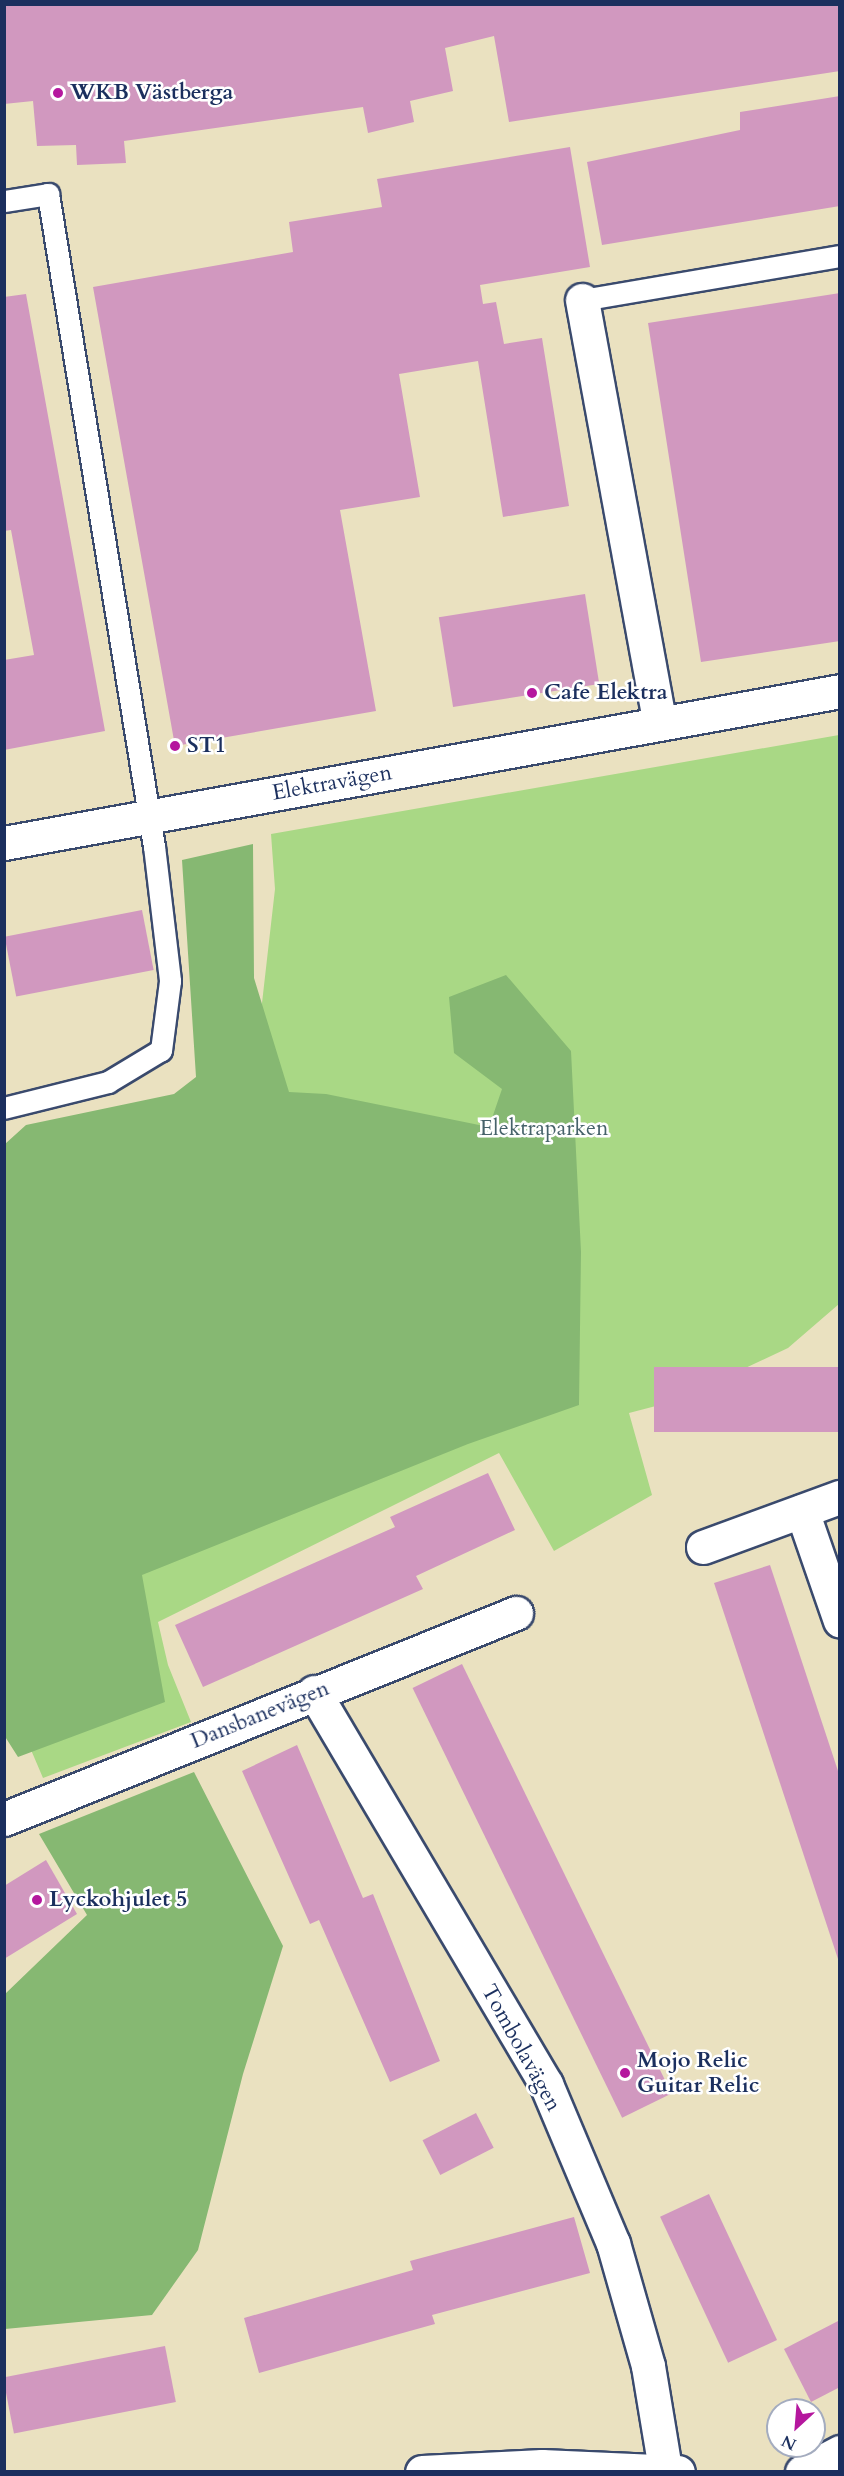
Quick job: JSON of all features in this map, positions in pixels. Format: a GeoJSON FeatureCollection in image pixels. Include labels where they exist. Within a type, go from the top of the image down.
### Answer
{"type":"FeatureCollection","features":[{"type":"Feature","properties":{"kind":"street"},"geometry":{"type":"LineString","coordinates":[[582,300],[660,723]]}},
{"type":"Feature","properties":{"kind":"street","name":"Elektravägen"},"geometry":{"type":"LineString","coordinates":[[4,843],[840,691]]}},
{"type":"Feature","properties":{"kind":"street"},"geometry":{"type":"LineString","coordinates":[[703,1547],[840,1497]]}},
{"type":"Feature","properties":{"kind":"street"},"geometry":{"type":"LineString","coordinates":[[802,1511],[840,1621]]}},
{"type":"Feature","properties":{"kind":"street","name":"Dansbanevägen"},"geometry":{"type":"LineString","coordinates":[[4,1819],[314,1692],[516,1613]]}},
{"type":"Feature","properties":{"kind":"street","name":"Tombolavägen"},"geometry":{"type":"LineString","coordinates":[[314,1692],[546,2084],[613,2243],[648,2366],[660,2469]]}},
{"type":"Feature","properties":{"kind":"street"},"geometry":{"type":"LineString","coordinates":[[802,2472],[840,2452]]}},
{"type":"Feature","properties":{"kind":"street"},"geometry":{"type":"LineString","coordinates":[[422,2472],[542,2466],[660,2469]]}},
{"type":"Feature","properties":{"kind":"lane"},"geometry":{"type":"LineString","coordinates":[[4,201],[48,194],[149,816],[170,981],[161,1050],[108,1082],[4,1108]]}},
{"type":"Feature","properties":{"kind":"lane"},"geometry":{"type":"LineString","coordinates":[[582,300],[840,256]]}},
{"type":"Feature","properties":{"kind":"green space","name":"Elektraparken"},"geometry":{"type":"Polygon","coordinates":[[[839,735],[839,1304],[788,1348],[675,1401],[629,1413],[652,1495],[554,1551],[499,1453],[158,1622],[168,1665],[191,1722],[43,1778],[11,1703],[262,1039],[262,1003],[275,889],[271,834],[839,735]]]}},
{"type":"Feature","properties":{"kind":"green space"},"geometry":{"type":"Polygon","coordinates":[[[253,844],[254,978],[289,1092],[326,1094],[489,1127],[502,1089],[454,1053],[449,997],[506,975],[571,1051],[581,1252],[579,1405],[468,1444],[142,1575],[165,1702],[18,1757],[4,1735],[5,1144],[26,1125],[174,1094],[196,1077],[182,860],[253,844]]]}},
{"type":"Feature","properties":{"kind":"green space"},"geometry":{"type":"Polygon","coordinates":[[[194,1772],[283,1946],[243,2074],[198,2250],[152,2315],[5,2329],[5,1994],[87,1915],[39,1834],[194,1772]]]}},
{"type":"Feature","properties":{"kind":"building"},"geometry":{"type":"Polygon","coordinates":[[[4,4],[840,4],[840,71],[509,122],[494,36],[445,48],[453,91],[410,101],[414,122],[368,133],[363,107],[124,141],[126,163],[77,165],[76,145],[37,146],[33,101],[4,104],[4,4]]]}},
{"type":"Feature","properties":{"kind":"building"},"geometry":{"type":"Polygon","coordinates":[[[840,96],[840,206],[602,245],[587,162],[740,130],[740,112],[840,96]]]}},
{"type":"Feature","properties":{"kind":"building"},"geometry":{"type":"Polygon","coordinates":[[[570,147],[590,267],[480,285],[483,304],[496,302],[504,344],[542,338],[569,506],[503,517],[478,361],[399,374],[420,497],[340,510],[376,711],[175,746],[93,287],[293,252],[289,222],[382,207],[377,179],[570,147]]]}},
{"type":"Feature","properties":{"kind":"building"},"geometry":{"type":"Polygon","coordinates":[[[840,293],[840,641],[701,662],[648,323],[840,293]]]}},
{"type":"Feature","properties":{"kind":"building"},"geometry":{"type":"Polygon","coordinates":[[[26,294],[105,731],[4,750],[4,660],[34,655],[11,530],[4,531],[4,297],[26,294]]]}},
{"type":"Feature","properties":{"kind":"building"},"geometry":{"type":"Polygon","coordinates":[[[585,594],[599,684],[453,707],[439,617],[585,594]]]}},
{"type":"Feature","properties":{"kind":"building"},"geometry":{"type":"Polygon","coordinates":[[[142,910],[154,970],[16,997],[5,937],[142,910]]]}},
{"type":"Feature","properties":{"kind":"building"},"geometry":{"type":"Polygon","coordinates":[[[654,1367],[840,1367],[840,1432],[654,1432],[654,1367]]]}},
{"type":"Feature","properties":{"kind":"building"},"geometry":{"type":"Polygon","coordinates":[[[488,1473],[515,1530],[416,1576],[423,1589],[203,1687],[175,1625],[395,1527],[390,1517],[488,1473]]]}},
{"type":"Feature","properties":{"kind":"building"},"geometry":{"type":"Polygon","coordinates":[[[770,1565],[840,1777],[840,1965],[714,1583],[770,1565]]]}},
{"type":"Feature","properties":{"kind":"building"},"geometry":{"type":"Polygon","coordinates":[[[462,1664],[672,2094],[622,2118],[413,1688],[462,1664]]]}},
{"type":"Feature","properties":{"kind":"building"},"geometry":{"type":"Polygon","coordinates":[[[297,1745],[363,1898],[373,1894],[440,2061],[390,2082],[319,1920],[310,1924],[242,1771],[297,1745]]]}},
{"type":"Feature","properties":{"kind":"building","name":"Lyckohjulet 5"},"geometry":{"type":"Polygon","coordinates":[[[46,1860],[77,1914],[4,1959],[4,1886],[46,1860]]]}},
{"type":"Feature","properties":{"kind":"building"},"geometry":{"type":"Polygon","coordinates":[[[476,2113],[494,2148],[440,2175],[423,2140],[476,2113]]]}},
{"type":"Feature","properties":{"kind":"building"},"geometry":{"type":"Polygon","coordinates":[[[709,2194],[777,2340],[728,2363],[660,2217],[709,2194]]]}},
{"type":"Feature","properties":{"kind":"building"},"geometry":{"type":"Polygon","coordinates":[[[574,2217],[590,2273],[432,2315],[435,2324],[259,2373],[244,2318],[413,2270],[410,2261],[574,2217]]]}},
{"type":"Feature","properties":{"kind":"building"},"geometry":{"type":"Polygon","coordinates":[[[840,2320],[840,2387],[819,2398],[809,2398],[784,2349],[840,2320]]]}},
{"type":"Feature","properties":{"kind":"building"},"geometry":{"type":"Polygon","coordinates":[[[165,2346],[176,2402],[14,2433],[4,2377],[165,2346]]]}},
{"type":"Feature","properties":{"kind":"place","name":"WKB Västberga"},"geometry":{"type":"Point","coordinates":[58,93]}},
{"type":"Feature","properties":{"kind":"place","name":"Cafe Elektra"},"geometry":{"type":"Point","coordinates":[532,693]}},
{"type":"Feature","properties":{"kind":"place","name":"ST1"},"geometry":{"type":"Point","coordinates":[175,746]}},
{"type":"Feature","properties":{"kind":"place","name":"Lyckohjulet 5"},"geometry":{"type":"Point","coordinates":[37,1900]}},
{"type":"Feature","properties":{"kind":"place","name":"Mojo Relic Guitar Relic"},"geometry":{"type":"Point","coordinates":[625,2073]}}]}
